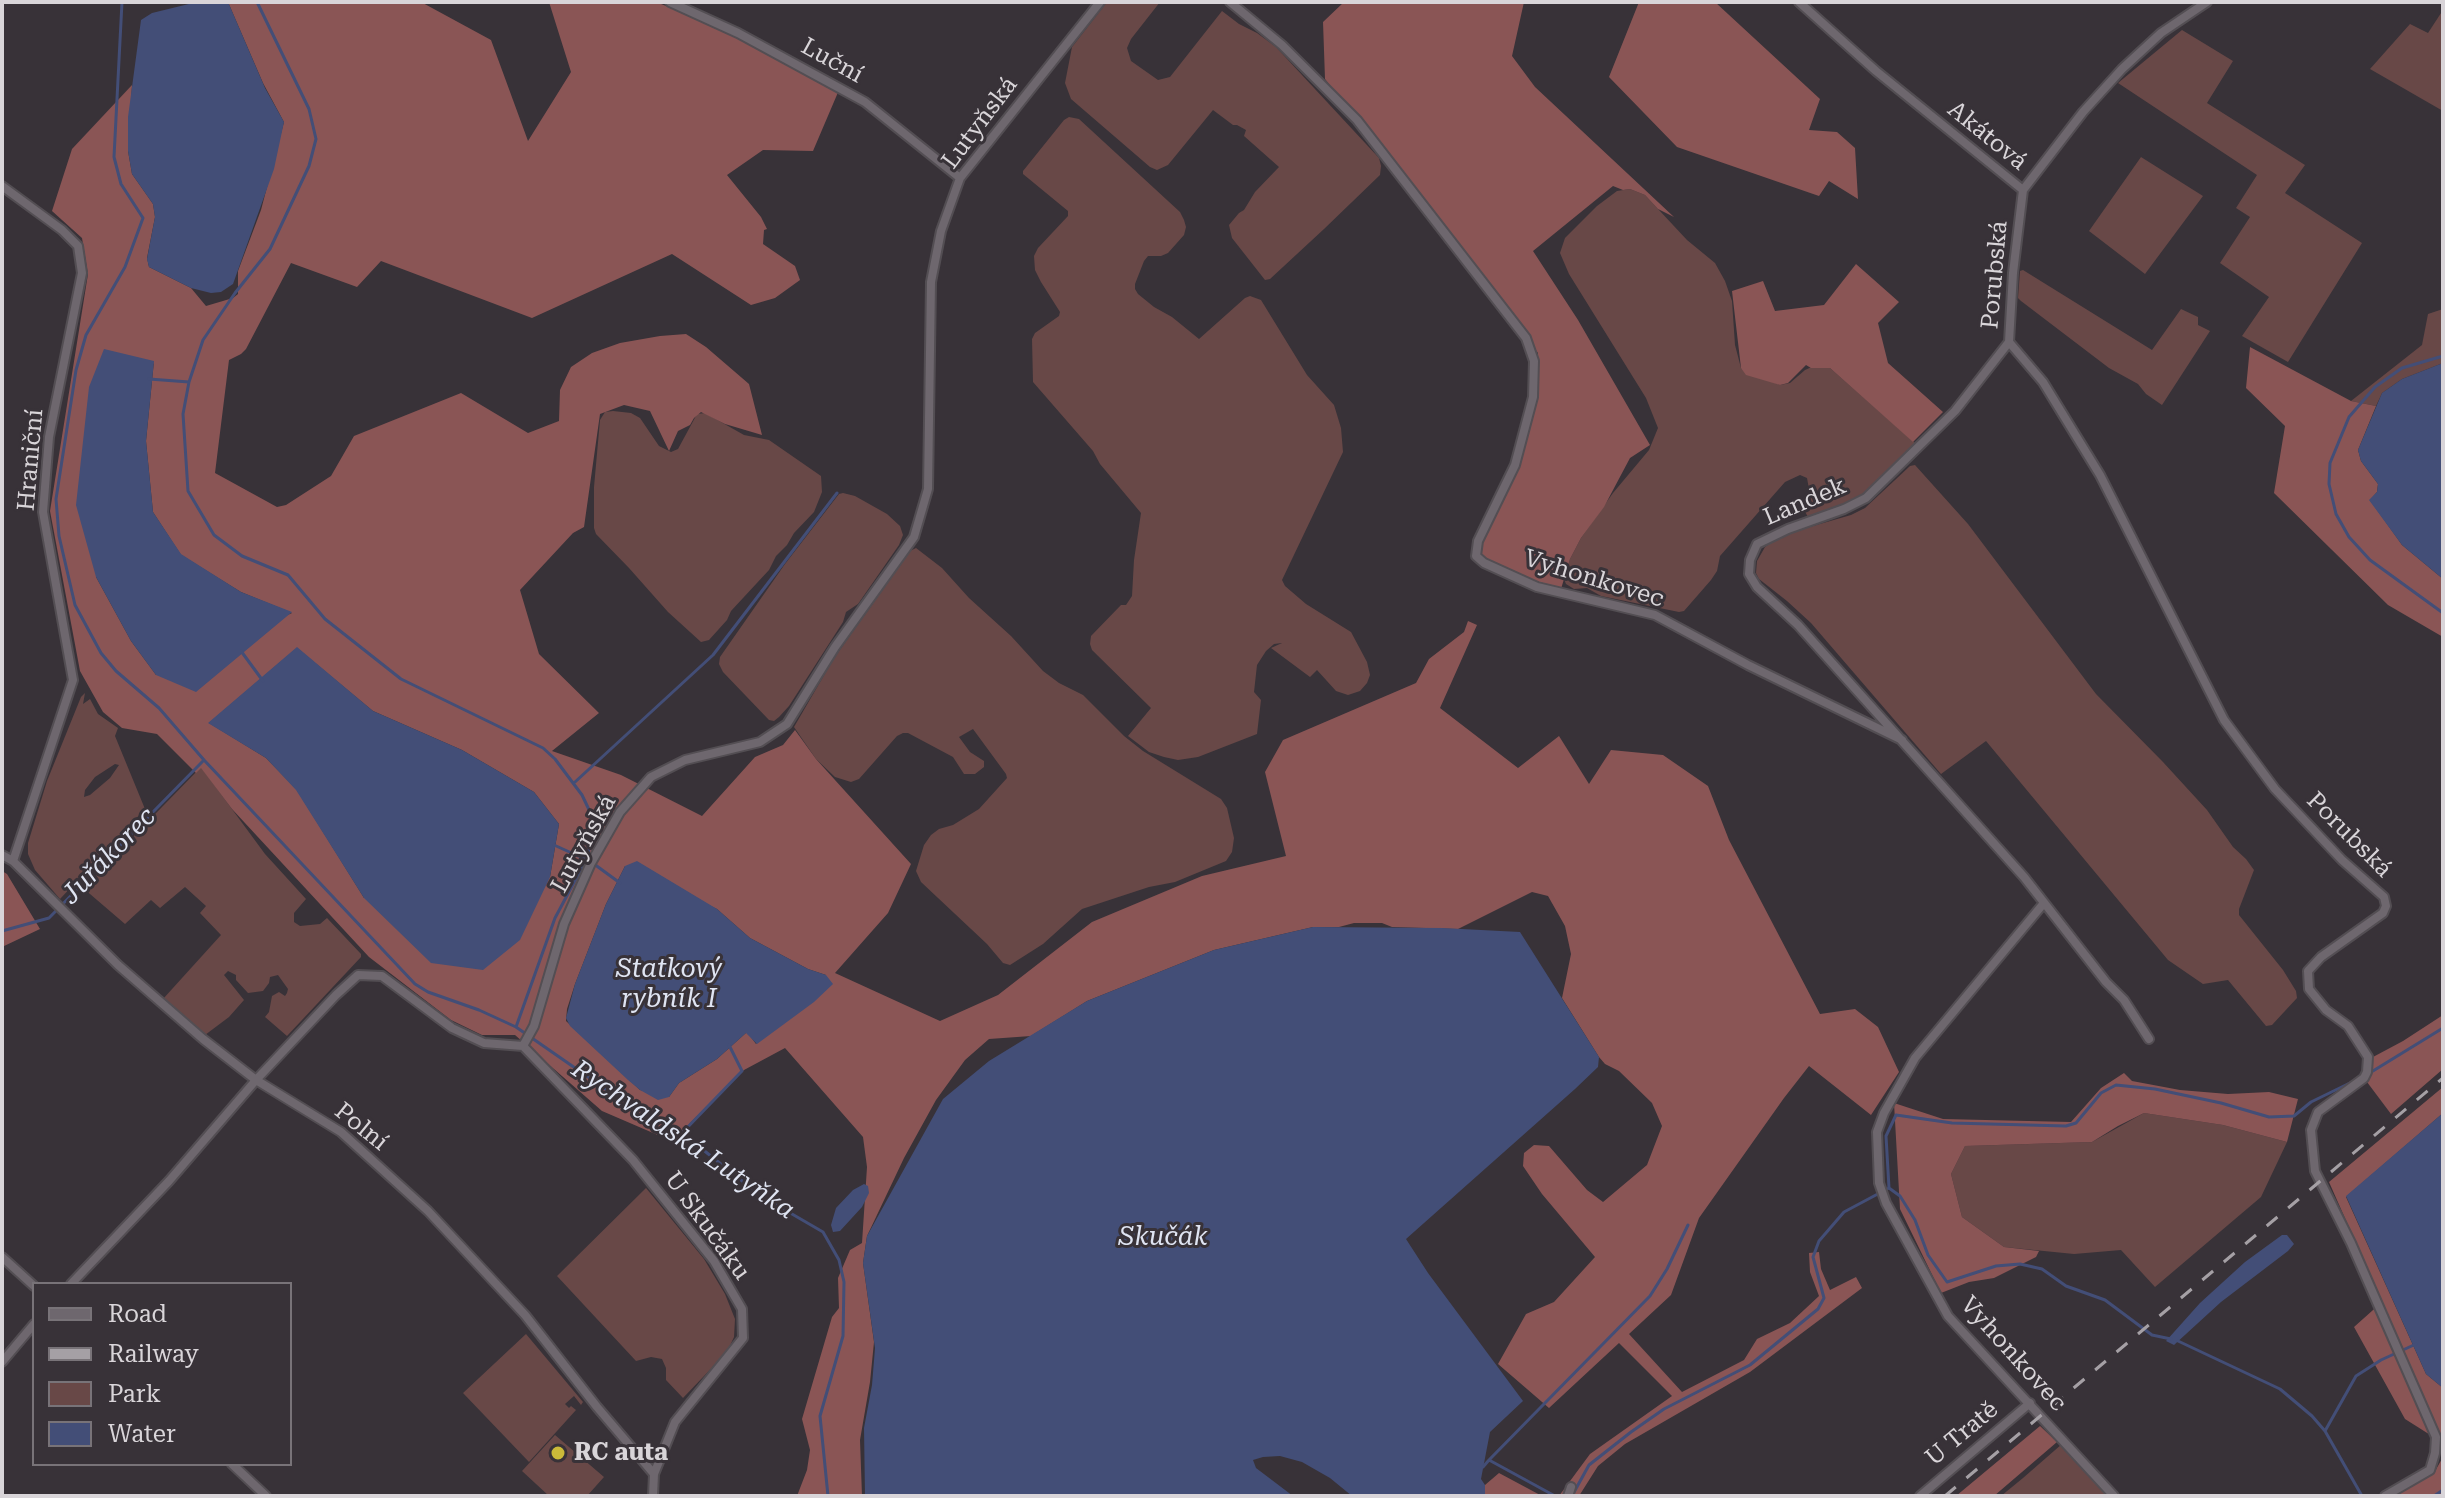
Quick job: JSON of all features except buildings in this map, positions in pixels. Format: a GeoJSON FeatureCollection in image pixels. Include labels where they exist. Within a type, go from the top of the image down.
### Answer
{"type":"FeatureCollection","features":[{"type":"Feature","properties":{"kind":"street","name":"Luční"},"geometry":{"type":"LineString","coordinates":[[670,2],[738,33],[865,102],[960,178]]}},
{"type":"Feature","properties":{"kind":"street","name":"Lutyňská"},"geometry":{"type":"LineString","coordinates":[[523,1046],[534,1026],[564,924],[591,863],[620,812],[651,777],[685,760],[760,742],[787,724],[835,647],[914,537],[928,489],[931,282],[941,231],[960,178],[1100,2]]}},
{"type":"Feature","properties":{"kind":"street","name":"Vyhonkovec"},"geometry":{"type":"LineString","coordinates":[[1230,2],[1282,45],[1357,120],[1526,338],[1534,361],[1533,397],[1515,465],[1478,541],[1476,556],[1484,563],[1537,587],[1655,615],[1760,672],[1902,740],[2024,877],[2106,982],[2124,1000],[2149,1039]]}},
{"type":"Feature","properties":{"kind":"street","name":"Akátová"},"geometry":{"type":"LineString","coordinates":[[1799,2],[1876,71],[2023,190],[2083,112],[2122,69],[2161,33],[2207,2]]}},
{"type":"Feature","properties":{"kind":"street","name":"Hraniční"},"geometry":{"type":"LineString","coordinates":[[2,186],[62,230],[78,246],[82,273],[49,437],[43,512],[73,680],[13,861]]}},
{"type":"Feature","properties":{"kind":"street","name":"Porubská"},"geometry":{"type":"LineString","coordinates":[[2023,190],[2009,342],[2043,382],[2100,475],[2224,720],[2275,789],[2342,860],[2384,897],[2386,906],[2383,913],[2321,957],[2308,971],[2309,989],[2326,1010],[2348,1026],[2368,1057],[2366,1075],[2318,1112],[2311,1130],[2315,1171],[2351,1243],[2436,1437],[2430,1470],[2385,1496]]}},
{"type":"Feature","properties":{"kind":"street","name":"Landek"},"geometry":{"type":"LineString","coordinates":[[1902,740],[1798,625],[1757,587],[1749,574],[1750,560],[1757,544],[1771,536],[1866,498],[1955,411],[2009,342]]}},
{"type":"Feature","properties":{"kind":"street","name":"Polní"},"geometry":{"type":"LineString","coordinates":[[2,855],[13,861],[118,965],[203,1039],[256,1080],[341,1132],[428,1211],[525,1315],[654,1474]]}},
{"type":"Feature","properties":{"kind":"street","name":"Vyhonkovec"},"geometry":{"type":"LineString","coordinates":[[2044,903],[1915,1058],[1884,1113],[1877,1132],[1879,1185],[1948,1316],[2114,1496]]}},
{"type":"Feature","properties":{"kind":"street"},"geometry":{"type":"LineString","coordinates":[[73,1282],[169,1181],[256,1080],[358,975],[382,976],[452,1028],[484,1043],[523,1046]]}},
{"type":"Feature","properties":{"kind":"street","name":"U Skučáku"},"geometry":{"type":"LineString","coordinates":[[523,1046],[633,1160],[714,1261],[742,1309],[743,1338],[675,1422],[654,1474],[653,1496]]}},
{"type":"Feature","properties":{"kind":"street"},"geometry":{"type":"LineString","coordinates":[[2,1257],[32,1284]]}},
{"type":"Feature","properties":{"kind":"street"},"geometry":{"type":"LineString","coordinates":[[2,1362],[32,1326]]}},
{"type":"Feature","properties":{"kind":"street","name":"U Tratě"},"geometry":{"type":"LineString","coordinates":[[1920,1496],[2030,1403]]}},
{"type":"Feature","properties":{"kind":"street"},"geometry":{"type":"LineString","coordinates":[[234,1466],[266,1496]]}},
{"type":"Feature","properties":{"kind":"green space"},"geometry":{"type":"Polygon","coordinates":[[[1107,2],[1160,2],[1127,48],[1131,61],[1158,80],[1170,77],[1222,11],[1257,33],[1276,47],[1379,158],[1380,175],[1270,279],[1265,280],[1232,238],[1229,225],[1279,167],[1244,136],[1246,130],[1233,125],[1213,110],[1168,165],[1157,170],[1071,99],[1065,83],[1072,47],[1107,2]]]}},
{"type":"Feature","properties":{"kind":"green space"},"geometry":{"type":"Polygon","coordinates":[[[2443,10],[2443,111],[2370,69],[2410,24],[2428,33],[2443,10]]]}},
{"type":"Feature","properties":{"kind":"green space"},"geometry":{"type":"Polygon","coordinates":[[[2182,30],[2233,61],[2207,103],[2305,165],[2285,193],[2362,243],[2288,362],[2242,336],[2269,297],[2220,263],[2250,217],[2236,208],[2257,175],[2118,83],[2182,30]]]}},
{"type":"Feature","properties":{"kind":"green space"},"geometry":{"type":"Polygon","coordinates":[[[1069,117],[1079,119],[1180,212],[1184,220],[1184,235],[1168,253],[1148,256],[1144,261],[1135,284],[1138,294],[1199,339],[1245,298],[1250,296],[1261,300],[1307,375],[1334,405],[1341,428],[1343,452],[1282,580],[1306,604],[1351,632],[1367,662],[1370,675],[1367,683],[1360,691],[1348,695],[1336,691],[1317,670],[1310,677],[1271,648],[1282,643],[1274,644],[1257,665],[1254,692],[1261,700],[1257,734],[1198,757],[1178,760],[1164,757],[1149,752],[1128,736],[1151,708],[1092,650],[1090,644],[1091,636],[1132,596],[1141,513],[1100,464],[1093,451],[1033,382],[1032,339],[1060,312],[1035,270],[1034,256],[1068,216],[1068,211],[1023,171],[1069,117]]]}},
{"type":"Feature","properties":{"kind":"green space"},"geometry":{"type":"Polygon","coordinates":[[[2141,157],[2203,196],[2145,274],[2089,231],[2141,157]]]}},
{"type":"Feature","properties":{"kind":"green space"},"geometry":{"type":"Polygon","coordinates":[[[1630,189],[1645,195],[1687,240],[1715,263],[1732,301],[1735,345],[1741,368],[1780,385],[1790,383],[1814,366],[1830,368],[1915,443],[1887,475],[1855,500],[1834,511],[1808,517],[1804,510],[1809,489],[1807,478],[1800,475],[1785,482],[1720,556],[1717,571],[1711,580],[1684,611],[1679,612],[1601,596],[1587,588],[1574,589],[1564,579],[1581,538],[1649,450],[1658,428],[1646,398],[1569,274],[1560,253],[1565,238],[1597,206],[1617,191],[1630,189]]]}},
{"type":"Feature","properties":{"kind":"green space"},"geometry":{"type":"Polygon","coordinates":[[[2020,271],[2152,350],[2181,309],[2198,317],[2198,325],[2210,331],[2162,405],[2138,384],[2109,368],[2021,301],[2018,298],[2020,271]]]}},
{"type":"Feature","properties":{"kind":"green space"},"geometry":{"type":"Polygon","coordinates":[[[2443,309],[2443,363],[2402,379],[2382,393],[2376,406],[2351,401],[2422,345],[2428,314],[2443,309]]]}},
{"type":"Feature","properties":{"kind":"green space"},"geometry":{"type":"Polygon","coordinates":[[[605,412],[631,413],[640,418],[659,446],[671,452],[678,449],[697,414],[705,413],[744,435],[769,440],[821,476],[822,492],[814,512],[709,640],[701,642],[668,612],[596,534],[594,487],[600,420],[605,412]]]}},
{"type":"Feature","properties":{"kind":"green space"},"geometry":{"type":"Polygon","coordinates":[[[1915,465],[1968,524],[2096,694],[2207,810],[2254,870],[2239,915],[2283,970],[2297,998],[2272,1025],[2266,1026],[2228,980],[2203,984],[2168,960],[1986,741],[1941,774],[1811,623],[1759,579],[1757,561],[1765,547],[1774,540],[1865,508],[1910,466],[1915,465]]]}},
{"type":"Feature","properties":{"kind":"green space"},"geometry":{"type":"Polygon","coordinates":[[[839,494],[855,496],[887,514],[900,526],[903,535],[858,604],[846,612],[843,622],[789,706],[774,721],[769,720],[723,672],[720,657],[785,564],[839,494]]]}},
{"type":"Feature","properties":{"kind":"green space"},"geometry":{"type":"Polygon","coordinates":[[[916,548],[942,568],[1043,671],[1083,695],[1143,751],[1221,799],[1227,808],[1234,838],[1232,852],[1226,861],[1175,882],[1149,887],[1082,909],[1043,944],[1010,965],[1003,963],[921,882],[916,871],[924,845],[931,835],[979,809],[1007,778],[973,729],[959,737],[970,752],[984,761],[984,767],[975,774],[964,774],[953,757],[903,733],[859,779],[851,782],[835,777],[816,759],[794,727],[834,658],[910,551],[916,548]]]}},
{"type":"Feature","properties":{"kind":"green space"},"geometry":{"type":"Polygon","coordinates":[[[85,693],[83,704],[90,699],[98,714],[118,728],[115,736],[145,809],[60,899],[35,870],[28,854],[28,843],[47,781],[85,693]],[[115,764],[95,777],[85,790],[84,797],[110,778],[119,765],[115,764]]]}},
{"type":"Feature","properties":{"kind":"green space"},"geometry":{"type":"Polygon","coordinates":[[[201,767],[265,854],[306,899],[294,913],[294,922],[300,926],[320,924],[327,918],[361,954],[287,1036],[265,1017],[272,996],[279,992],[285,996],[287,993],[288,989],[278,975],[270,977],[263,991],[248,993],[236,980],[236,975],[228,971],[224,975],[244,1000],[229,1017],[205,1035],[163,999],[221,935],[200,913],[206,906],[185,887],[160,908],[151,900],[125,924],[83,888],[201,767]]]}},
{"type":"Feature","properties":{"kind":"green space"},"geometry":{"type":"Polygon","coordinates":[[[2144,1113],[2223,1125],[2287,1142],[2261,1197],[2155,1287],[2121,1250],[2074,1254],[2004,1247],[1962,1217],[1951,1174],[1965,1146],[2092,1142],[2144,1113]]]}},
{"type":"Feature","properties":{"kind":"green space"},"geometry":{"type":"Polygon","coordinates":[[[646,1188],[704,1259],[725,1294],[735,1319],[734,1337],[727,1352],[683,1398],[666,1380],[662,1359],[651,1357],[636,1361],[557,1276],[646,1188]]]}},
{"type":"Feature","properties":{"kind":"green space"},"geometry":{"type":"Polygon","coordinates":[[[526,1334],[583,1402],[581,1405],[574,1396],[565,1404],[576,1410],[529,1462],[463,1393],[526,1334]]]}},
{"type":"Feature","properties":{"kind":"green space","name":"RC auta"},"geometry":{"type":"Polygon","coordinates":[[[555,1435],[604,1477],[587,1496],[549,1496],[522,1471],[555,1435]]]}},
{"type":"Feature","properties":{"kind":"green space"},"geometry":{"type":"Polygon","coordinates":[[[2062,1444],[2109,1496],[2001,1496],[2023,1478],[2062,1444]]]}},
{"type":"Feature","properties":{"kind":"shaded area"},"geometry":{"type":"Polygon","coordinates":[[[228,2],[421,2],[491,40],[528,141],[571,72],[549,2],[656,2],[727,30],[839,90],[813,151],[763,150],[727,175],[761,217],[767,229],[764,230],[763,244],[795,266],[800,280],[775,298],[751,305],[672,254],[532,318],[381,261],[357,287],[291,263],[246,349],[229,360],[215,473],[277,507],[286,505],[331,476],[354,436],[461,393],[528,433],[559,421],[560,390],[571,367],[592,353],[620,343],[686,334],[706,347],[749,384],[762,435],[725,424],[701,412],[690,425],[678,431],[669,451],[650,411],[624,405],[600,414],[584,527],[573,533],[520,590],[539,654],[599,713],[552,751],[621,775],[702,816],[755,757],[783,745],[795,730],[816,759],[911,864],[888,913],[835,973],[940,1021],[998,995],[1092,922],[1202,876],[1286,856],[1265,772],[1283,740],[1416,683],[1429,659],[1464,632],[1468,621],[1477,625],[1440,708],[1518,768],[1559,736],[1589,784],[1611,750],[1663,755],[1708,786],[1729,840],[1820,1014],[1855,1009],[1878,1027],[1899,1072],[1871,1115],[1809,1066],[1699,1218],[1671,1295],[1629,1334],[1682,1392],[1744,1360],[1757,1339],[1790,1323],[1819,1296],[1810,1272],[1809,1253],[1819,1252],[1821,1269],[1830,1290],[1856,1277],[1862,1288],[1750,1372],[1625,1444],[1598,1466],[1579,1496],[1559,1496],[1590,1454],[1672,1396],[1619,1343],[1549,1408],[1498,1364],[1526,1314],[1554,1302],[1595,1257],[1542,1194],[1523,1166],[1524,1153],[1534,1145],[1549,1146],[1587,1190],[1603,1202],[1647,1165],[1662,1126],[1652,1103],[1619,1071],[1599,1057],[1562,998],[1571,954],[1565,926],[1548,896],[1532,892],[1458,929],[1392,927],[1382,923],[1313,927],[1214,950],[1087,1001],[1031,1036],[989,1039],[965,1060],[936,1100],[867,1236],[863,1263],[874,1342],[860,1440],[862,1496],[797,1496],[807,1470],[810,1450],[802,1419],[832,1317],[839,1308],[838,1278],[850,1250],[862,1243],[867,1167],[863,1137],[785,1048],[744,1070],[674,1142],[602,1111],[515,1035],[482,1035],[451,1020],[369,957],[232,809],[201,768],[196,773],[157,734],[122,728],[103,712],[80,671],[50,511],[88,274],[82,238],[52,211],[72,149],[132,85],[128,151],[132,174],[153,204],[155,217],[147,258],[149,267],[191,288],[206,306],[233,298],[238,294],[238,271],[261,210],[284,122],[263,83],[228,2]],[[154,361],[96,577],[131,641],[156,675],[292,613],[241,592],[181,555],[153,512],[146,441],[154,361]],[[297,648],[209,723],[266,758],[297,790],[364,898],[550,877],[559,824],[534,792],[462,750],[373,711],[297,648]],[[625,866],[606,904],[575,984],[566,1021],[640,1090],[669,1097],[679,1083],[717,1059],[747,1032],[756,1044],[826,975],[808,969],[750,938],[717,909],[625,866]]]}},
{"type":"Feature","properties":{"kind":"shaded area"},"geometry":{"type":"Polygon","coordinates":[[[1344,2],[1524,2],[1512,56],[1535,87],[1674,217],[1658,209],[1645,195],[1613,186],[1533,251],[1578,320],[1650,445],[1630,458],[1604,507],[1581,538],[1570,559],[1561,589],[1524,577],[1480,555],[1478,549],[1515,474],[1536,396],[1538,353],[1325,79],[1323,22],[1344,2]]]}},
{"type":"Feature","properties":{"kind":"shaded area"},"geometry":{"type":"Polygon","coordinates":[[[1639,2],[1715,2],[1820,99],[1809,130],[1837,132],[1855,148],[1858,199],[1829,181],[1819,196],[1677,147],[1609,77],[1639,2]]]}},
{"type":"Feature","properties":{"kind":"shaded area"},"geometry":{"type":"Polygon","coordinates":[[[1856,264],[1899,302],[1878,323],[1888,363],[1943,412],[1913,442],[1830,368],[1806,365],[1788,383],[1780,385],[1746,375],[1741,368],[1732,291],[1763,281],[1775,311],[1824,305],[1856,264]]]}},
{"type":"Feature","properties":{"kind":"shaded area"},"geometry":{"type":"Polygon","coordinates":[[[2250,347],[2351,401],[2376,406],[2358,450],[2361,461],[2378,484],[2377,492],[2370,500],[2402,545],[2443,579],[2443,637],[2388,605],[2274,493],[2285,426],[2246,388],[2250,347]]]}},
{"type":"Feature","properties":{"kind":"shaded area"},"geometry":{"type":"Polygon","coordinates":[[[2,871],[7,874],[40,929],[2,947],[2,871]]]}},
{"type":"Feature","properties":{"kind":"shaded area"},"geometry":{"type":"Polygon","coordinates":[[[2443,1015],[2443,1069],[2391,1114],[2367,1082],[2373,1057],[2443,1015]]]}},
{"type":"Feature","properties":{"kind":"shaded area"},"geometry":{"type":"Polygon","coordinates":[[[2124,1073],[2132,1081],[2180,1090],[2228,1094],[2269,1092],[2298,1099],[2287,1142],[2223,1125],[2144,1113],[2092,1142],[1965,1146],[1951,1174],[1962,1217],[2004,1247],[2039,1251],[2036,1257],[1994,1278],[1969,1282],[1941,1293],[1900,1209],[1894,1103],[1943,1119],[2071,1122],[2101,1088],[2124,1073]]]}},
{"type":"Feature","properties":{"kind":"shaded area"},"geometry":{"type":"Polygon","coordinates":[[[2443,1087],[2443,1113],[2346,1197],[2426,1374],[2443,1388],[2443,1443],[2405,1419],[2354,1327],[2382,1302],[2329,1182],[2443,1087]]]}},
{"type":"Feature","properties":{"kind":"shaded area"},"geometry":{"type":"Polygon","coordinates":[[[2040,1426],[2057,1442],[1994,1496],[1956,1496],[2040,1426]]]}},
{"type":"Feature","properties":{"kind":"shaded area"},"geometry":{"type":"Polygon","coordinates":[[[2443,1457],[2443,1496],[2394,1496],[2434,1473],[2443,1457]]]}},
{"type":"Feature","properties":{"kind":"shaded area"},"geometry":{"type":"Polygon","coordinates":[[[1499,1473],[1542,1496],[1485,1496],[1485,1485],[1499,1473]]]}},
{"type":"Feature","properties":{"kind":"water"},"geometry":{"type":"Polygon","coordinates":[[[197,2],[228,2],[265,88],[284,122],[274,169],[233,284],[221,292],[211,293],[191,288],[149,267],[147,259],[155,217],[153,204],[132,174],[128,151],[128,117],[141,20],[152,13],[197,2]]]}},
{"type":"Feature","properties":{"kind":"water"},"geometry":{"type":"Polygon","coordinates":[[[104,349],[154,361],[146,441],[153,512],[181,554],[241,592],[292,612],[196,692],[156,675],[131,641],[96,577],[76,505],[89,387],[104,349]]]}},
{"type":"Feature","properties":{"kind":"water"},"geometry":{"type":"Polygon","coordinates":[[[2443,363],[2443,579],[2402,545],[2369,500],[2377,492],[2378,484],[2361,461],[2358,450],[2382,393],[2402,379],[2443,363]]]}},
{"type":"Feature","properties":{"kind":"water"},"geometry":{"type":"Polygon","coordinates":[[[297,647],[373,711],[462,750],[534,792],[559,824],[550,877],[520,940],[483,970],[431,963],[364,898],[296,790],[266,758],[208,723],[297,647]]]}},
{"type":"Feature","properties":{"kind":"water","name":"Statkový rybník I"},"geometry":{"type":"Polygon","coordinates":[[[637,861],[717,909],[750,938],[808,969],[826,975],[833,984],[757,1044],[746,1033],[717,1059],[679,1083],[669,1097],[658,1100],[628,1080],[570,1026],[566,1018],[575,984],[606,904],[625,866],[637,861]]]}},
{"type":"Feature","properties":{"kind":"water","name":"Skučák"},"geometry":{"type":"Polygon","coordinates":[[[1313,927],[1520,932],[1599,1057],[1598,1067],[1575,1089],[1406,1239],[1523,1401],[1490,1432],[1481,1479],[1485,1485],[1485,1496],[1352,1496],[1330,1478],[1302,1462],[1280,1456],[1253,1460],[1256,1468],[1293,1496],[865,1496],[864,1428],[875,1348],[863,1263],[867,1236],[943,1099],[989,1061],[1087,1001],[1214,950],[1313,927]]]}},
{"type":"Feature","properties":{"kind":"water"},"geometry":{"type":"Polygon","coordinates":[[[2443,1113],[2443,1388],[2426,1374],[2346,1196],[2443,1113]]]}},
{"type":"Feature","properties":{"kind":"water"},"geometry":{"type":"Polygon","coordinates":[[[864,1184],[868,1186],[869,1193],[862,1207],[840,1231],[833,1232],[831,1225],[836,1208],[853,1190],[864,1184]]]}},
{"type":"Feature","properties":{"kind":"water"},"geometry":{"type":"Polygon","coordinates":[[[2282,1235],[2287,1235],[2294,1244],[2288,1251],[2221,1302],[2174,1345],[2166,1341],[2200,1303],[2245,1262],[2282,1235]]]}},
{"type":"Feature","properties":{"kind":"waterway"},"geometry":{"type":"LineString","coordinates":[[122,2],[114,157],[121,184],[143,218],[125,267],[86,335],[76,370],[56,499],[59,536],[75,605],[101,653],[116,671],[159,708],[415,984],[516,1027],[614,1095],[682,1133],[761,1196],[823,1232],[839,1260],[844,1282],[843,1336],[820,1416],[828,1496]]}},
{"type":"Feature","properties":{"kind":"waterway","name":"Rychvaldská Lutyňka"},"geometry":{"type":"LineString","coordinates":[[257,2],[309,109],[316,139],[309,166],[270,249],[203,340],[189,382],[183,414],[188,491],[214,535],[242,556],[288,575],[325,619],[401,679],[543,748],[582,795],[592,816],[590,846],[586,860],[555,918],[516,1027]]}},
{"type":"Feature","properties":{"kind":"waterway"},"geometry":{"type":"LineString","coordinates":[[2443,356],[2402,368],[2375,387],[2349,417],[2330,463],[2329,484],[2336,514],[2349,537],[2370,560],[2443,613]]}},
{"type":"Feature","properties":{"kind":"waterway"},"geometry":{"type":"LineString","coordinates":[[149,379],[189,382]]}},
{"type":"Feature","properties":{"kind":"waterway"},"geometry":{"type":"LineString","coordinates":[[575,782],[713,655],[837,493]]}},
{"type":"Feature","properties":{"kind":"waterway"},"geometry":{"type":"LineString","coordinates":[[241,651],[263,681]]}},
{"type":"Feature","properties":{"kind":"waterway","name":"Juřákorec"},"geometry":{"type":"LineString","coordinates":[[2,931],[49,918],[203,761]]}},
{"type":"Feature","properties":{"kind":"waterway"},"geometry":{"type":"LineString","coordinates":[[554,845],[587,860]]}},
{"type":"Feature","properties":{"kind":"waterway"},"geometry":{"type":"LineString","coordinates":[[594,864],[620,883]]}},
{"type":"Feature","properties":{"kind":"waterway"},"geometry":{"type":"LineString","coordinates":[[2368,1074],[2443,1028]]}},
{"type":"Feature","properties":{"kind":"waterway"},"geometry":{"type":"LineString","coordinates":[[682,1133],[742,1071],[729,1045]]}},
{"type":"Feature","properties":{"kind":"waterway"},"geometry":{"type":"LineString","coordinates":[[1889,1188],[1886,1136],[1896,1115],[1952,1123],[2066,1126],[2076,1123],[2101,1093],[2116,1085],[2155,1089],[2269,1117],[2294,1116],[2311,1102],[2354,1081]]}},
{"type":"Feature","properties":{"kind":"waterway"},"geometry":{"type":"LineString","coordinates":[[1573,1494],[1589,1465],[1631,1432],[1664,1409],[1750,1365],[1818,1309],[1824,1298],[1813,1257],[1819,1241],[1844,1212],[1889,1188],[1900,1196],[1915,1220],[1928,1255],[1947,1282],[1996,1266],[2020,1264],[2042,1269],[2066,1286],[2105,1300],[2152,1335],[2171,1339]]}},
{"type":"Feature","properties":{"kind":"waterway"},"geometry":{"type":"LineString","coordinates":[[1489,1460],[1650,1296],[1688,1225]]}},
{"type":"Feature","properties":{"kind":"waterway"},"geometry":{"type":"LineString","coordinates":[[2178,1341],[2280,1389],[2325,1431],[2356,1376],[2416,1344]]}},
{"type":"Feature","properties":{"kind":"waterway"},"geometry":{"type":"LineString","coordinates":[[2325,1431],[2362,1496]]}},
{"type":"Feature","properties":{"kind":"waterway"},"geometry":{"type":"LineString","coordinates":[[1483,1467],[1489,1460],[1555,1496]]}},
{"type":"Feature","properties":{"kind":"waterway"},"geometry":{"type":"LineString","coordinates":[[2434,1496],[2443,1490]]}},
{"type":"Feature","properties":{"kind":"railway"},"geometry":{"type":"LineString","coordinates":[[1945,1496],[2443,1078]]}},
{"type":"Feature","properties":{"kind":"place","name":"RC auta"},"geometry":{"type":"Point","coordinates":[558,1453]}}]}
